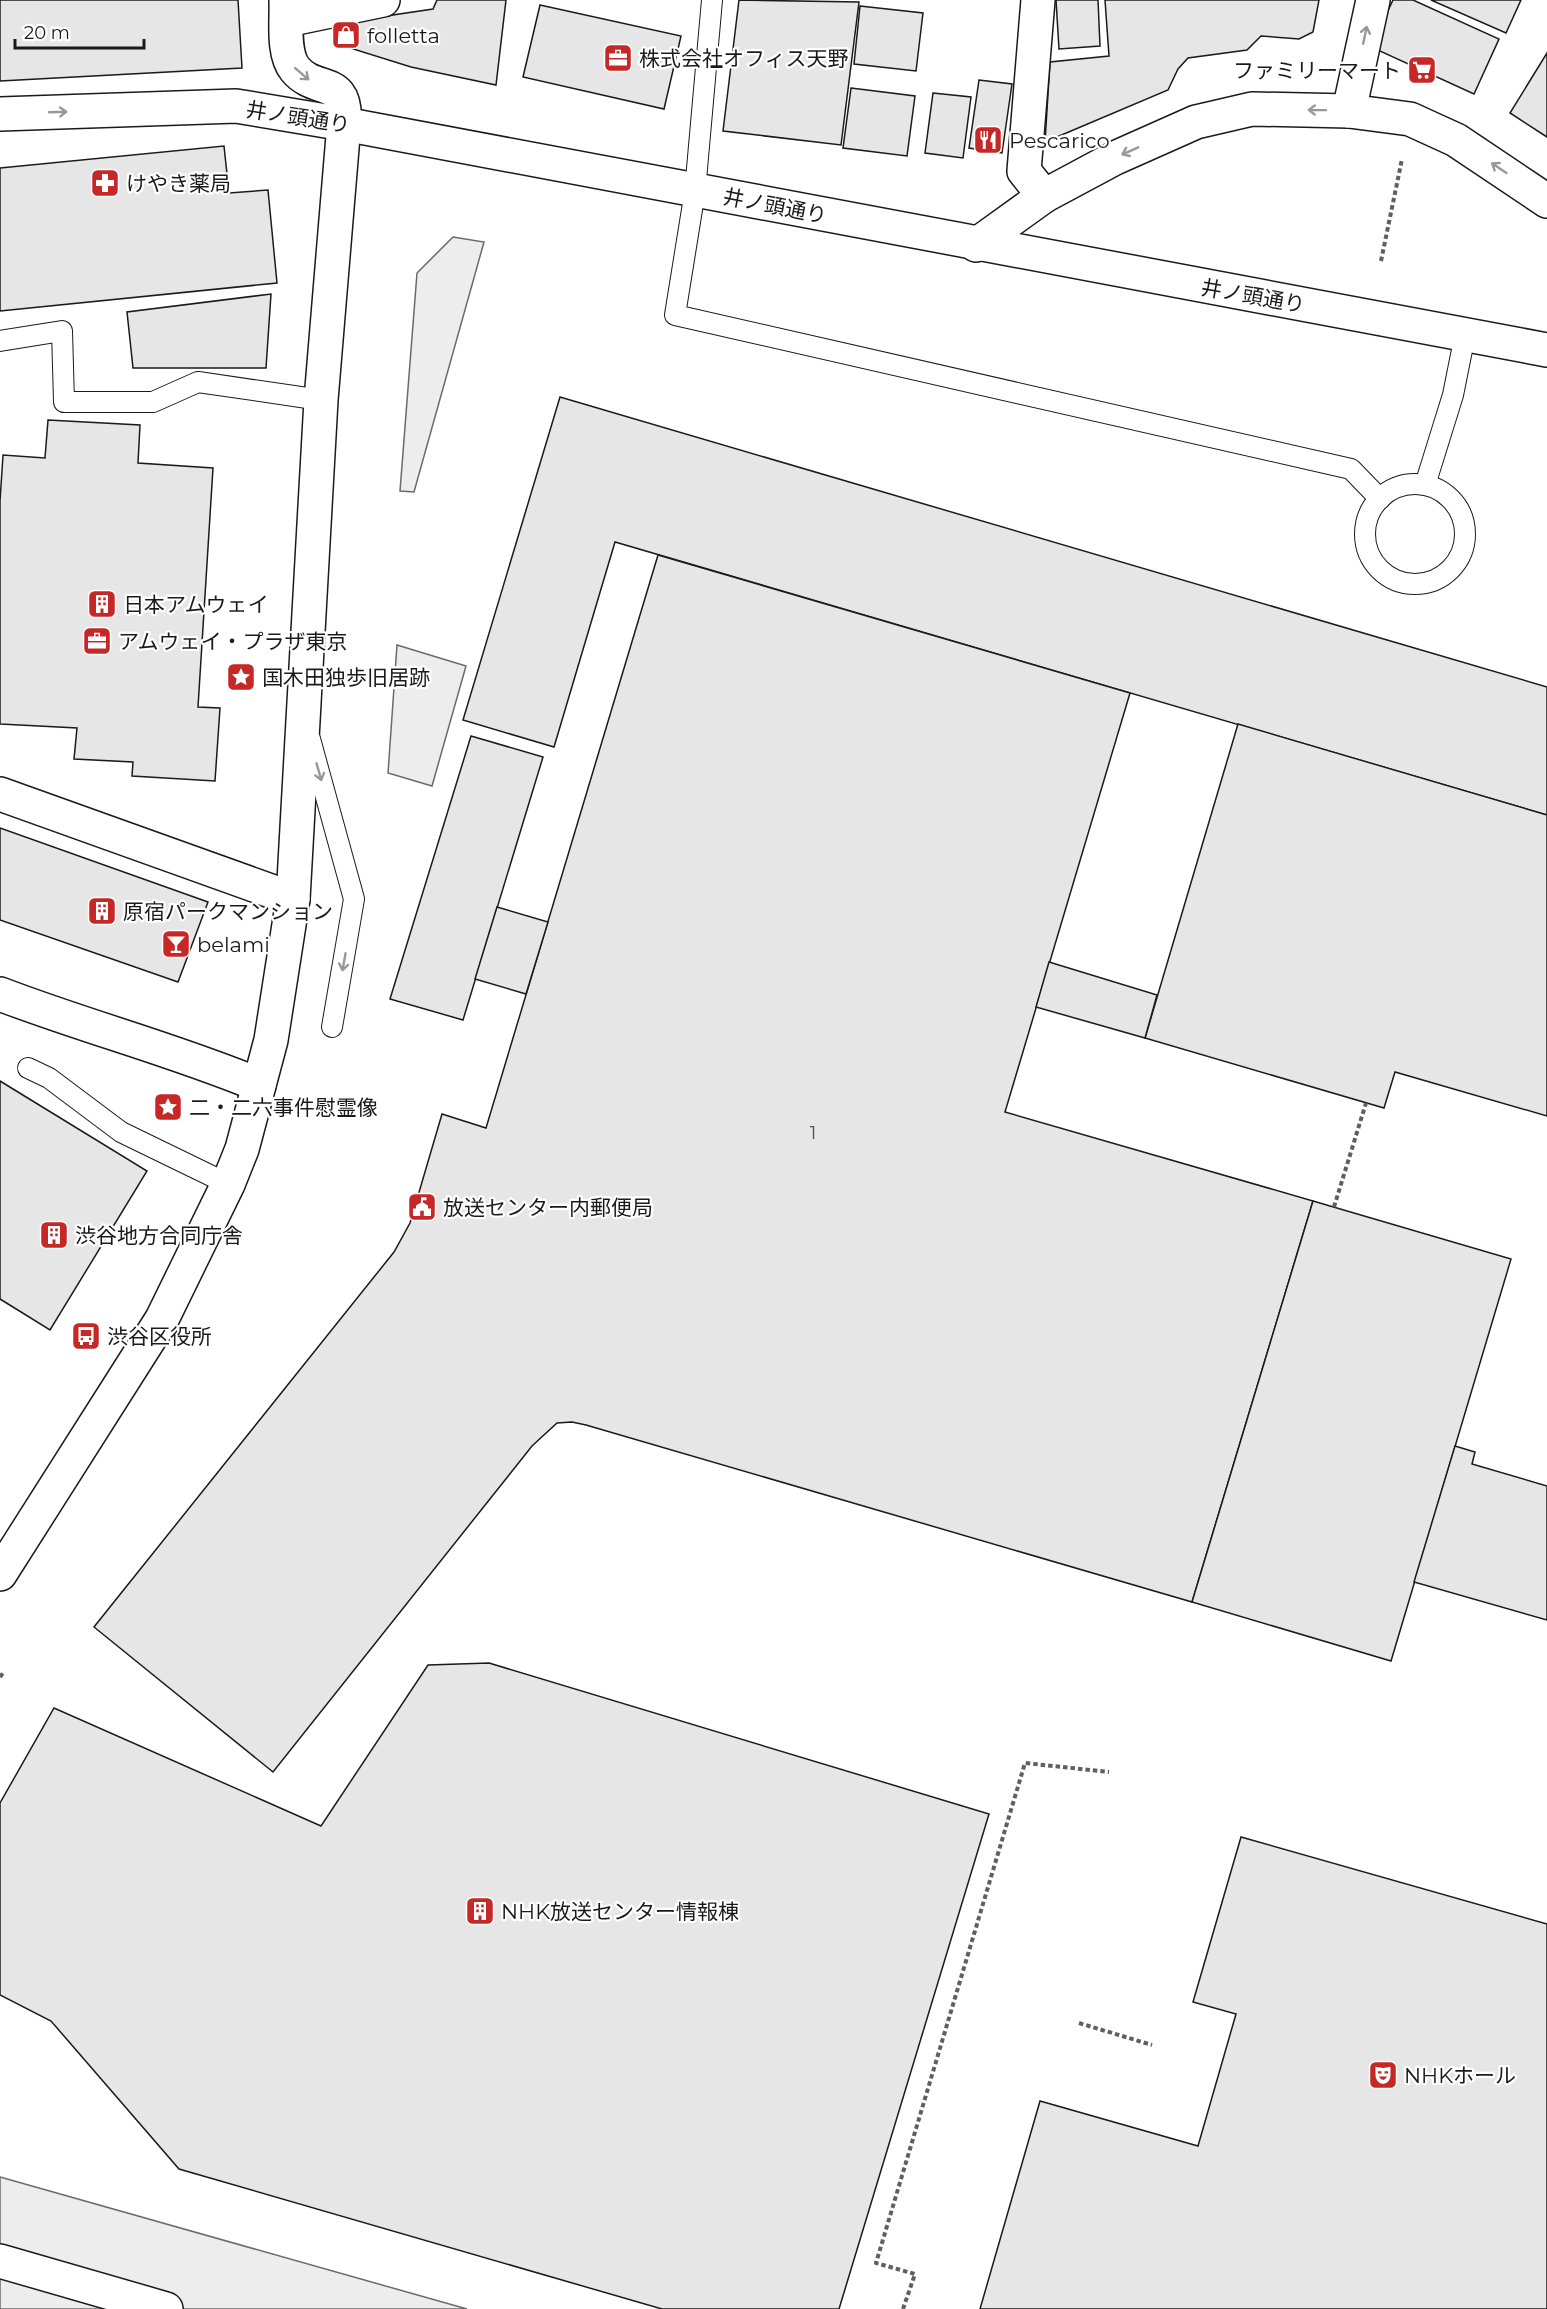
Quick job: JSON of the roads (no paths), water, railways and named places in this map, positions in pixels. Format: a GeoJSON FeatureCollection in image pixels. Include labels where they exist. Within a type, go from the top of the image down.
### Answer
{"type":"FeatureCollection","features":[{"type":"Feature","properties":{"kind":"street"},"geometry":{"type":"LineString","coordinates":[[0,1574],[162,1319],[228,1184],[242,1149],[271,1040],[293,899],[321,400],[345,107],[340,94],[326,84],[309,81],[294,68],[289,56],[286,10],[383,0]]}},
{"type":"Feature","properties":{"kind":"street"},"geometry":{"type":"LineString","coordinates":[[1038,0],[1024,171],[1044,196]]}},
{"type":"Feature","properties":{"kind":"street"},"geometry":{"type":"LineString","coordinates":[[1350,111],[1372,0]]}},
{"type":"Feature","properties":{"kind":"street","name":"井ノ頭通り"},"geometry":{"type":"LineString","coordinates":[[0,114],[236,106],[344,124],[975,245],[1547,350]]}},
{"type":"Feature","properties":{"kind":"street"},"geometry":{"type":"LineString","coordinates":[[975,245],[1044,196],[1115,158],[1196,122],[1252,109],[1350,111],[1410,119],[1456,140],[1547,201]]}},
{"type":"Feature","properties":{"kind":"street"},"geometry":{"type":"LineString","coordinates":[[0,794],[293,899]]}},
{"type":"Feature","properties":{"kind":"street"},"geometry":{"type":"LineString","coordinates":[[0,994],[68,1020],[210,1065],[260,1085]]}},
{"type":"Feature","properties":{"kind":"street"},"geometry":{"type":"LineString","coordinates":[[0,2260],[166,2309]]}},
{"type":"Feature","properties":{"kind":"lane"},"geometry":{"type":"LineString","coordinates":[[712,0],[695,191],[675,315],[1351,469],[1380,499]]}},
{"type":"Feature","properties":{"kind":"lane"},"geometry":{"type":"LineString","coordinates":[[0,341],[62,331],[64,402],[153,402],[198,382],[321,400]]}},
{"type":"Feature","properties":{"kind":"lane"},"geometry":{"type":"LineString","coordinates":[[1425,485],[1453,395],[1465,335]]}},
{"type":"Feature","properties":{"kind":"lane"},"geometry":{"type":"LineString","coordinates":[[1408,484],[1425,485],[1440,490],[1453,501],[1462,515],[1466,531],[1464,548],[1456,563],[1445,575],[1430,582],[1414,585],[1398,581],[1383,573],[1372,560],[1366,545],[1365,529],[1370,512],[1380,499],[1393,489],[1408,484]]}},
{"type":"Feature","properties":{"kind":"lane"},"geometry":{"type":"LineString","coordinates":[[304,716],[354,899],[332,1027]]}},
{"type":"Feature","properties":{"kind":"lane"},"geometry":{"type":"LineString","coordinates":[[28,1068],[50,1078],[121,1132],[228,1184]]}},
{"type":"Feature","properties":{"kind":"place","name":"folletta"},"geometry":{"type":"Point","coordinates":[346,35]}},
{"type":"Feature","properties":{"kind":"place","name":"株式会社オフィス天野"},"geometry":{"type":"Point","coordinates":[618,58]}},
{"type":"Feature","properties":{"kind":"place","name":"ファミリーマート"},"geometry":{"type":"Point","coordinates":[1422,70]}},
{"type":"Feature","properties":{"kind":"place","name":"Pescarico"},"geometry":{"type":"Point","coordinates":[988,140]}},
{"type":"Feature","properties":{"kind":"place","name":"けやき薬局"},"geometry":{"type":"Point","coordinates":[105,183]}},
{"type":"Feature","properties":{"kind":"place","name":"日本アムウェイ"},"geometry":{"type":"Point","coordinates":[102,604]}},
{"type":"Feature","properties":{"kind":"place","name":"アムウェイ・プラザ東京"},"geometry":{"type":"Point","coordinates":[97,641]}},
{"type":"Feature","properties":{"kind":"place","name":"国木田独歩旧居跡"},"geometry":{"type":"Point","coordinates":[241,677]}},
{"type":"Feature","properties":{"kind":"place","name":"原宿パークマンション"},"geometry":{"type":"Point","coordinates":[102,911]}},
{"type":"Feature","properties":{"kind":"place","name":"belami"},"geometry":{"type":"Point","coordinates":[176,944]}},
{"type":"Feature","properties":{"kind":"place","name":"二・二六事件慰霊像"},"geometry":{"type":"Point","coordinates":[168,1107]}},
{"type":"Feature","properties":{"kind":"place","name":"放送センター内郵便局"},"geometry":{"type":"Point","coordinates":[422,1207]}},
{"type":"Feature","properties":{"kind":"place","name":"渋谷地方合同庁舎"},"geometry":{"type":"Point","coordinates":[54,1235]}},
{"type":"Feature","properties":{"kind":"place","name":"渋谷区役所"},"geometry":{"type":"Point","coordinates":[86,1336]}},
{"type":"Feature","properties":{"kind":"place","name":"NHK放送センター情報棟"},"geometry":{"type":"Point","coordinates":[480,1911]}},
{"type":"Feature","properties":{"kind":"place","name":"NHKホール"},"geometry":{"type":"Point","coordinates":[1383,2075]}}]}
